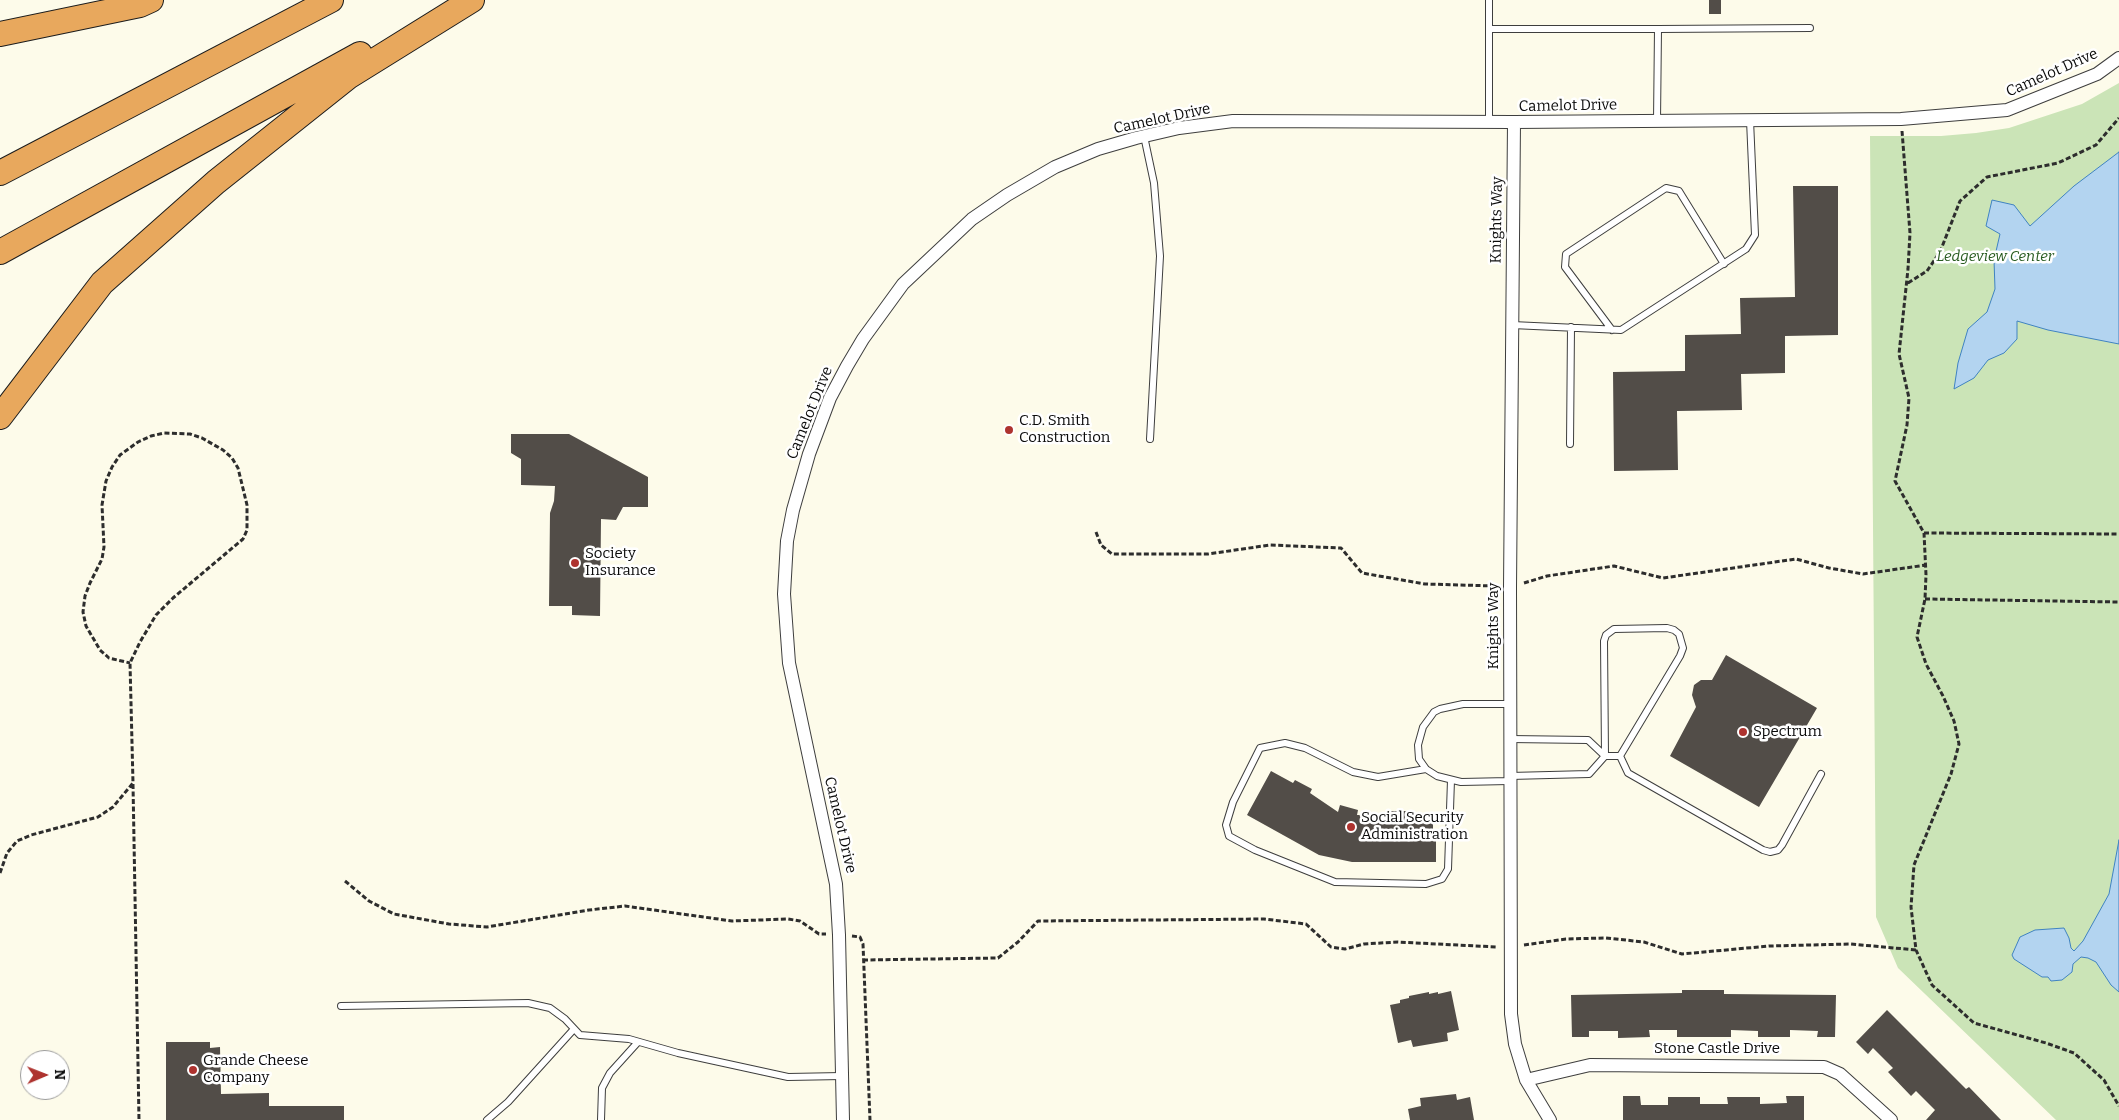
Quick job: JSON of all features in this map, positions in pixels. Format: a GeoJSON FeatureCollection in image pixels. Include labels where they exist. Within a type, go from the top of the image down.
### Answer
{"type":"FeatureCollection","features":[{"type":"Feature","properties":{"kind":"highway"},"geometry":{"type":"LineString","coordinates":[[0,34],[140,5],[151,0]]}},
{"type":"Feature","properties":{"kind":"highway"},"geometry":{"type":"LineString","coordinates":[[0,173],[331,0]]}},
{"type":"Feature","properties":{"kind":"highway"},"geometry":{"type":"LineString","coordinates":[[0,252],[456,0]]}},
{"type":"Feature","properties":{"kind":"highway"},"geometry":{"type":"LineString","coordinates":[[0,417],[102,283],[216,182],[348,77],[472,0]]}},
{"type":"Feature","properties":{"kind":"street","name":"Camelot Drive"},"geometry":{"type":"LineString","coordinates":[[843,1120],[836,884],[792,684],[787,649],[784,594],[787,541],[793,510],[815,437],[830,398],[862,339],[903,284],[940,247],[972,219],[1007,194],[1056,167],[1098,149],[1179,128],[1233,121],[1514,122],[1902,119],[2007,110],[2097,74],[2119,58]]}},
{"type":"Feature","properties":{"kind":"street","name":"Knights Way"},"geometry":{"type":"LineString","coordinates":[[1514,122],[1510,704],[1511,1014],[1515,1044],[1526,1080],[1550,1120]]}},
{"type":"Feature","properties":{"kind":"street","name":"Stone Castle Drive"},"geometry":{"type":"LineString","coordinates":[[1526,1080],[1590,1066],[1824,1067],[1840,1074],[1891,1120]]}},
{"type":"Feature","properties":{"kind":"lane"},"geometry":{"type":"LineString","coordinates":[[1489,0],[1489,122]]}},
{"type":"Feature","properties":{"kind":"lane"},"geometry":{"type":"LineString","coordinates":[[1489,29],[1810,28]]}},
{"type":"Feature","properties":{"kind":"lane"},"geometry":{"type":"LineString","coordinates":[[1658,29],[1658,121]]}},
{"type":"Feature","properties":{"kind":"lane"},"geometry":{"type":"LineString","coordinates":[[1512,325],[1621,330],[1746,249],[1754,235],[1750,120]]}},
{"type":"Feature","properties":{"kind":"lane"},"geometry":{"type":"LineString","coordinates":[[1144,136],[1154,184],[1160,256],[1150,440]]}},
{"type":"Feature","properties":{"kind":"lane"},"geometry":{"type":"LineString","coordinates":[[1612,330],[1565,267],[1566,254],[1666,188],[1678,191],[1724,264]]}},
{"type":"Feature","properties":{"kind":"lane"},"geometry":{"type":"LineString","coordinates":[[1570,444],[1571,327]]}},
{"type":"Feature","properties":{"kind":"lane"},"geometry":{"type":"LineString","coordinates":[[1510,704],[1457,705],[1434,712],[1419,736],[1418,753],[1426,769],[1437,776],[1451,780],[1589,774],[1605,756],[1606,635],[1614,629],[1667,628],[1674,630],[1682,640],[1683,648],[1680,656],[1620,756]]}},
{"type":"Feature","properties":{"kind":"lane"},"geometry":{"type":"LineString","coordinates":[[1510,739],[1588,740],[1605,756],[1620,756]]}},
{"type":"Feature","properties":{"kind":"lane"},"geometry":{"type":"LineString","coordinates":[[1426,769],[1378,777],[1353,772],[1305,748],[1285,743],[1260,748],[1233,802],[1226,824],[1229,836],[1255,850],[1335,882],[1426,884],[1442,879],[1448,868],[1451,780]]}},
{"type":"Feature","properties":{"kind":"lane"},"geometry":{"type":"LineString","coordinates":[[1620,756],[1628,773],[1763,850],[1770,852],[1778,850],[1782,845],[1821,774]]}},
{"type":"Feature","properties":{"kind":"lane"},"geometry":{"type":"LineString","coordinates":[[341,1006],[528,1003],[550,1008],[580,1035],[638,1042],[678,1053],[788,1077],[842,1076]]}},
{"type":"Feature","properties":{"kind":"lane"},"geometry":{"type":"LineString","coordinates":[[487,1120],[508,1102],[574,1029]]}},
{"type":"Feature","properties":{"kind":"lane"},"geometry":{"type":"LineString","coordinates":[[601,1120],[602,1088],[610,1072],[638,1042]]}},
{"type":"Feature","properties":{"kind":"path"},"geometry":{"type":"LineString","coordinates":[[1907,284],[1928,271],[1940,252],[1960,200],[1987,177],[2058,163],[2096,145],[2119,118]]}},
{"type":"Feature","properties":{"kind":"path"},"geometry":{"type":"LineString","coordinates":[[1902,119],[1910,233],[1907,284],[1899,354],[1908,398],[1908,407],[1907,426],[1895,481],[1924,533],[1925,598],[1917,637],[1926,664],[1954,721],[1959,744],[1951,774],[1914,865],[1911,907],[1916,950],[1932,985],[1974,1023],[2046,1042],[2074,1053],[2104,1080],[2119,1106]]}},
{"type":"Feature","properties":{"kind":"path"},"geometry":{"type":"LineString","coordinates":[[130,663],[109,658],[100,650],[86,626],[84,612],[85,596],[102,559],[102,505],[106,481],[120,455],[138,442],[164,433],[190,434],[208,441],[223,450],[232,458],[238,468],[247,506],[247,530],[243,539],[205,570],[156,615],[144,634],[130,663],[139,1120]]}},
{"type":"Feature","properties":{"kind":"path"},"geometry":{"type":"LineString","coordinates":[[1924,533],[2119,534]]}},
{"type":"Feature","properties":{"kind":"path"},"geometry":{"type":"LineString","coordinates":[[1925,598],[2119,602]]}},
{"type":"Feature","properties":{"kind":"path"},"geometry":{"type":"LineString","coordinates":[[0,873],[7,853],[17,841],[30,835],[98,817],[113,807],[133,783]]}},
{"type":"Feature","properties":{"kind":"path"},"geometry":{"type":"LineString","coordinates":[[345,881],[369,901],[394,914],[449,924],[487,927],[624,906],[732,921],[788,919],[800,921],[819,934],[860,937],[863,944],[870,1120]]}},
{"type":"Feature","properties":{"kind":"path"},"geometry":{"type":"LineString","coordinates":[[863,960],[998,958],[1018,942],[1038,921],[1264,919],[1306,924],[1330,947],[1345,949],[1364,944],[1398,942],[1510,947],[1566,939],[1606,938],[1644,942],[1682,954],[1769,946],[1851,944],[1916,950]]}},
{"type":"Feature","properties":{"kind":"green space","name":"Ledgeview Center"},"geometry":{"type":"Polygon","coordinates":[[[2119,83],[2119,1120],[2056,1120],[1898,968],[1876,917],[1870,136],[1941,136],[2009,128],[2082,104],[2119,83]]]}},
{"type":"Feature","properties":{"kind":"water"},"geometry":{"type":"Polygon","coordinates":[[[2119,152],[2119,344],[2048,330],[2017,321],[2017,339],[2004,353],[1988,360],[1974,378],[1954,389],[1958,363],[1968,329],[1987,312],[1995,289],[1994,260],[2000,234],[1986,226],[1992,200],[2014,205],[2030,226],[2074,186],[2119,152]]]}},
{"type":"Feature","properties":{"kind":"water"},"geometry":{"type":"Polygon","coordinates":[[[2119,840],[2119,992],[2111,985],[2096,962],[2088,958],[2081,957],[2073,964],[2072,972],[2062,980],[2051,981],[2048,977],[2042,977],[2014,959],[2012,955],[2020,937],[2035,930],[2064,928],[2071,948],[2074,951],[2083,941],[2109,894],[2119,840]]]}},
{"type":"Feature","properties":{"kind":"building"},"geometry":{"type":"Polygon","coordinates":[[[1709,0],[1721,0],[1721,14],[1709,14],[1709,0]]]}},
{"type":"Feature","properties":{"kind":"building"},"geometry":{"type":"Polygon","coordinates":[[[1793,186],[1838,186],[1838,335],[1785,336],[1785,373],[1741,374],[1742,410],[1677,411],[1678,470],[1614,471],[1613,372],[1685,371],[1685,335],[1741,334],[1740,298],[1795,297],[1793,186]]]}},
{"type":"Feature","properties":{"kind":"building","name":"Society Insurance"},"geometry":{"type":"Polygon","coordinates":[[[511,434],[569,434],[648,477],[648,507],[623,507],[616,520],[601,519],[600,616],[572,615],[572,606],[549,606],[550,513],[554,501],[555,486],[521,485],[521,459],[511,453],[511,434]]]}},
{"type":"Feature","properties":{"kind":"building","name":"Spectrum"},"geometry":{"type":"Polygon","coordinates":[[[1726,655],[1817,708],[1759,807],[1670,756],[1696,707],[1692,695],[1694,685],[1701,680],[1712,680],[1726,655]]]}},
{"type":"Feature","properties":{"kind":"building","name":"Social Security Administration"},"geometry":{"type":"Polygon","coordinates":[[[1271,771],[1293,783],[1295,780],[1312,789],[1310,793],[1338,812],[1340,805],[1358,810],[1357,815],[1391,815],[1391,811],[1409,811],[1409,815],[1433,815],[1433,839],[1436,839],[1436,862],[1352,862],[1319,855],[1247,815],[1271,771]]]}},
{"type":"Feature","properties":{"kind":"building"},"geometry":{"type":"Polygon","coordinates":[[[1682,990],[1724,990],[1724,994],[1836,995],[1835,1037],[1817,1037],[1818,1031],[1790,1030],[1790,1037],[1758,1037],[1758,1031],[1731,1030],[1731,1037],[1677,1037],[1677,1030],[1649,1030],[1650,1037],[1618,1038],[1618,1031],[1589,1031],[1589,1037],[1572,1037],[1571,995],[1682,993],[1682,990]]]}},
{"type":"Feature","properties":{"kind":"building"},"geometry":{"type":"Polygon","coordinates":[[[1451,991],[1459,1030],[1447,1033],[1448,1041],[1413,1047],[1411,1040],[1398,1043],[1390,1005],[1400,1003],[1400,1000],[1409,998],[1409,996],[1429,992],[1429,994],[1438,992],[1438,994],[1451,991]]]}},
{"type":"Feature","properties":{"kind":"building"},"geometry":{"type":"Polygon","coordinates":[[[1887,1010],[1966,1089],[1969,1087],[2001,1120],[1926,1120],[1935,1110],[1916,1091],[1911,1096],[1888,1072],[1893,1068],[1873,1048],[1868,1054],[1856,1042],[1887,1010]]]}},
{"type":"Feature","properties":{"kind":"building","name":"Grande Cheese Company"},"geometry":{"type":"Polygon","coordinates":[[[166,1042],[210,1042],[210,1048],[220,1047],[221,1094],[269,1093],[269,1106],[344,1106],[344,1120],[166,1120],[166,1042]]]}},
{"type":"Feature","properties":{"kind":"building"},"geometry":{"type":"Polygon","coordinates":[[[1456,1094],[1457,1100],[1470,1097],[1474,1120],[1410,1120],[1408,1109],[1421,1106],[1420,1098],[1456,1094]]]}},
{"type":"Feature","properties":{"kind":"building"},"geometry":{"type":"Polygon","coordinates":[[[1623,1096],[1640,1096],[1641,1105],[1668,1105],[1668,1097],[1700,1097],[1700,1104],[1728,1104],[1727,1097],[1760,1097],[1760,1104],[1787,1103],[1786,1096],[1804,1096],[1804,1120],[1623,1120],[1623,1096]]]}},
{"type":"Feature","properties":{"kind":"place","name":"C.D. Smith Construction"},"geometry":{"type":"Point","coordinates":[1009,430]}},
{"type":"Feature","properties":{"kind":"place","name":"Society Insurance"},"geometry":{"type":"Point","coordinates":[575,563]}},
{"type":"Feature","properties":{"kind":"place","name":"Spectrum"},"geometry":{"type":"Point","coordinates":[1743,732]}},
{"type":"Feature","properties":{"kind":"place","name":"Social Security Administration"},"geometry":{"type":"Point","coordinates":[1351,827]}},
{"type":"Feature","properties":{"kind":"place","name":"Grande Cheese Company"},"geometry":{"type":"Point","coordinates":[193,1070]}}]}
